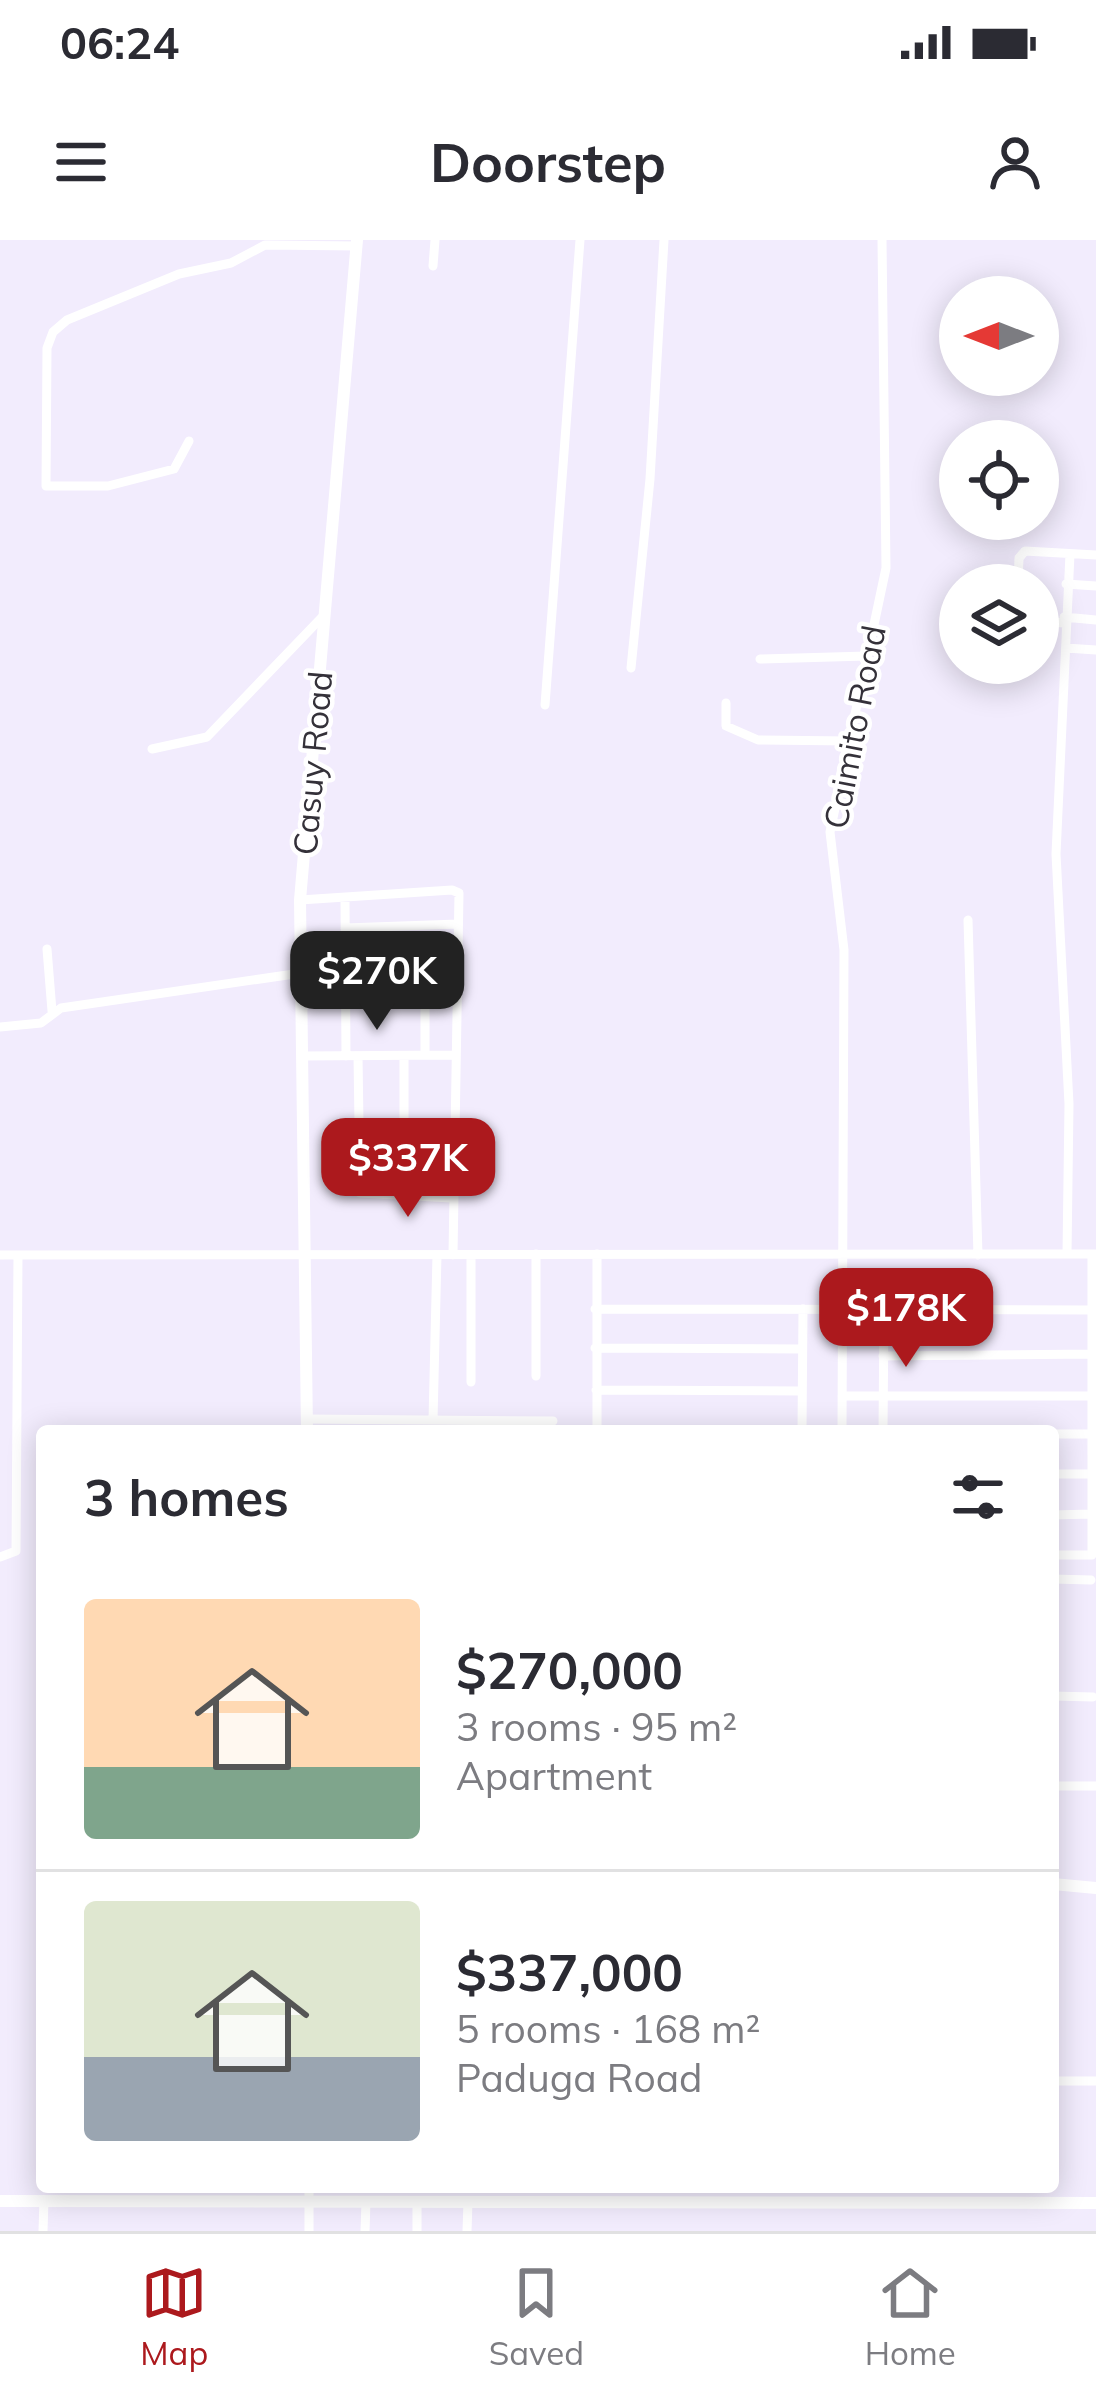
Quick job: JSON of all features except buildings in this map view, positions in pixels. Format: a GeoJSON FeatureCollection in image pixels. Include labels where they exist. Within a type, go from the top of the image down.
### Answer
{"type":"FeatureCollection","features":[{"type":"Feature","properties":{"kind":"street"},"geometry":{"type":"LineString","coordinates":[[433,266],[435,240]]}},
{"type":"Feature","properties":{"kind":"street"},"geometry":{"type":"LineString","coordinates":[[545,705],[580,240]]}},
{"type":"Feature","properties":{"kind":"street"},"geometry":{"type":"LineString","coordinates":[[631,668],[650,479],[664,240]]}},
{"type":"Feature","properties":{"kind":"street","name":"Caimito Road"},"geometry":{"type":"LineString","coordinates":[[842,1425],[844,950],[830,832],[886,559],[882,240]]}},
{"type":"Feature","properties":{"kind":"street"},"geometry":{"type":"LineString","coordinates":[[188,441],[174,469],[108,486],[46,486],[47,348],[53,332],[68,320],[160,281],[231,263],[265,245],[357,243]]}},
{"type":"Feature","properties":{"kind":"street","name":"Casuy Road"},"geometry":{"type":"LineString","coordinates":[[307,1425],[300,900],[357,243]]}},
{"type":"Feature","properties":{"kind":"street"},"geometry":{"type":"LineString","coordinates":[[1021,564],[1022,553],[1096,556]]}},
{"type":"Feature","properties":{"kind":"street"},"geometry":{"type":"LineString","coordinates":[[1067,1254],[1069,1104],[1056,874],[1070,554]]}},
{"type":"Feature","properties":{"kind":"street"},"geometry":{"type":"LineString","coordinates":[[1066,584],[1096,586]]}},
{"type":"Feature","properties":{"kind":"street"},"geometry":{"type":"LineString","coordinates":[[152,749],[207,737],[325,614]]}},
{"type":"Feature","properties":{"kind":"street"},"geometry":{"type":"LineString","coordinates":[[1059,620],[1096,620]]}},
{"type":"Feature","properties":{"kind":"street"},"geometry":{"type":"LineString","coordinates":[[1066,648],[1096,650]]}},
{"type":"Feature","properties":{"kind":"street"},"geometry":{"type":"LineString","coordinates":[[760,659],[867,656]]}},
{"type":"Feature","properties":{"kind":"street"},"geometry":{"type":"LineString","coordinates":[[726,703],[728,729],[753,739],[849,741]]}},
{"type":"Feature","properties":{"kind":"street"},"geometry":{"type":"LineString","coordinates":[[300,900],[455,890],[453,1255]]}},
{"type":"Feature","properties":{"kind":"street"},"geometry":{"type":"LineString","coordinates":[[345,898],[360,1193],[451,1198]]}},
{"type":"Feature","properties":{"kind":"street"},"geometry":{"type":"LineString","coordinates":[[968,920],[978,1255]]}},
{"type":"Feature","properties":{"kind":"street"},"geometry":{"type":"LineString","coordinates":[[345,928],[458,924]]}},
{"type":"Feature","properties":{"kind":"street"},"geometry":{"type":"LineString","coordinates":[[47,949],[52,1012]]}},
{"type":"Feature","properties":{"kind":"street"},"geometry":{"type":"LineString","coordinates":[[346,962],[457,958]]}},
{"type":"Feature","properties":{"kind":"street"},"geometry":{"type":"LineString","coordinates":[[0,1028],[41,1023],[52,1012],[301,973]]}},
{"type":"Feature","properties":{"kind":"street"},"geometry":{"type":"LineString","coordinates":[[347,994],[458,989]]}},
{"type":"Feature","properties":{"kind":"street"},"geometry":{"type":"LineString","coordinates":[[425,991],[425,1055]]}},
{"type":"Feature","properties":{"kind":"street"},"geometry":{"type":"LineString","coordinates":[[302,1056],[452,1055]]}},
{"type":"Feature","properties":{"kind":"street"},"geometry":{"type":"LineString","coordinates":[[404,1056],[404,1197]]}},
{"type":"Feature","properties":{"kind":"street"},"geometry":{"type":"LineString","coordinates":[[597,1253],[597,1425]]}},
{"type":"Feature","properties":{"kind":"street"},"geometry":{"type":"LineString","coordinates":[[536,1254],[536,1376]]}},
{"type":"Feature","properties":{"kind":"street"},"geometry":{"type":"LineString","coordinates":[[0,1255],[1094,1254],[1092,1555],[1059,1555]]}},
{"type":"Feature","properties":{"kind":"street"},"geometry":{"type":"LineString","coordinates":[[0,1557],[16,1554],[18,1255]]}},
{"type":"Feature","properties":{"kind":"street"},"geometry":{"type":"LineString","coordinates":[[434,1420],[437,1255]]}},
{"type":"Feature","properties":{"kind":"street"},"geometry":{"type":"LineString","coordinates":[[471,1382],[472,1255]]}},
{"type":"Feature","properties":{"kind":"street"},"geometry":{"type":"LineString","coordinates":[[0,1298],[16,1298]]}},
{"type":"Feature","properties":{"kind":"street"},"geometry":{"type":"LineString","coordinates":[[595,1309],[1092,1310]]}},
{"type":"Feature","properties":{"kind":"street"},"geometry":{"type":"LineString","coordinates":[[802,1425],[803,1309]]}},
{"type":"Feature","properties":{"kind":"street"},"geometry":{"type":"LineString","coordinates":[[884,1310],[884,1425]]}},
{"type":"Feature","properties":{"kind":"street"},"geometry":{"type":"LineString","coordinates":[[0,1335],[16,1334]]}},
{"type":"Feature","properties":{"kind":"street"},"geometry":{"type":"LineString","coordinates":[[595,1348],[801,1349]]}},
{"type":"Feature","properties":{"kind":"street"},"geometry":{"type":"LineString","coordinates":[[884,1356],[1093,1354]]}},
{"type":"Feature","properties":{"kind":"street"},"geometry":{"type":"LineString","coordinates":[[596,1390],[801,1390]]}},
{"type":"Feature","properties":{"kind":"street"},"geometry":{"type":"LineString","coordinates":[[842,1396],[1093,1396]]}},
{"type":"Feature","properties":{"kind":"street"},"geometry":{"type":"LineString","coordinates":[[307,1425],[553,1421]]}},
{"type":"Feature","properties":{"kind":"street"},"geometry":{"type":"LineString","coordinates":[[1059,1434],[1092,1434]]}},
{"type":"Feature","properties":{"kind":"street"},"geometry":{"type":"LineString","coordinates":[[1059,1474],[1091,1474]]}},
{"type":"Feature","properties":{"kind":"street"},"geometry":{"type":"LineString","coordinates":[[1059,1514],[1091,1514]]}},
{"type":"Feature","properties":{"kind":"street"},"geometry":{"type":"LineString","coordinates":[[0,1518],[16,1519]]}},
{"type":"Feature","properties":{"kind":"street"},"geometry":{"type":"LineString","coordinates":[[1059,1577],[1070,1555]]}},
{"type":"Feature","properties":{"kind":"street"},"geometry":{"type":"LineString","coordinates":[[1059,1579],[1090,1580]]}},
{"type":"Feature","properties":{"kind":"street"},"geometry":{"type":"LineString","coordinates":[[1059,1696],[1094,1697]]}},
{"type":"Feature","properties":{"kind":"street"},"geometry":{"type":"LineString","coordinates":[[1059,1786],[1096,1786]]}},
{"type":"Feature","properties":{"kind":"street"},"geometry":{"type":"LineString","coordinates":[[1059,1885],[1096,1888]]}},
{"type":"Feature","properties":{"kind":"street"},"geometry":{"type":"LineString","coordinates":[[1059,2081],[1096,2080]]}},
{"type":"Feature","properties":{"kind":"street"},"geometry":{"type":"LineString","coordinates":[[629,2193],[629,2203]]}},
{"type":"Feature","properties":{"kind":"street"},"geometry":{"type":"LineString","coordinates":[[851,2193],[852,2204]]}},
{"type":"Feature","properties":{"kind":"street"},"geometry":{"type":"LineString","coordinates":[[0,2200],[309,2194],[365,2202],[1096,2204]]}},
{"type":"Feature","properties":{"kind":"street"},"geometry":{"type":"LineString","coordinates":[[309,2194],[309,2231]]}},
{"type":"Feature","properties":{"kind":"street"},"geometry":{"type":"LineString","coordinates":[[44,2199],[44,2231]]}},
{"type":"Feature","properties":{"kind":"street"},"geometry":{"type":"LineString","coordinates":[[364,2231],[365,2202]]}},
{"type":"Feature","properties":{"kind":"street"},"geometry":{"type":"LineString","coordinates":[[417,2202],[417,2231]]}},
{"type":"Feature","properties":{"kind":"street"},"geometry":{"type":"LineString","coordinates":[[467,2231],[468,2202]]}}]}
